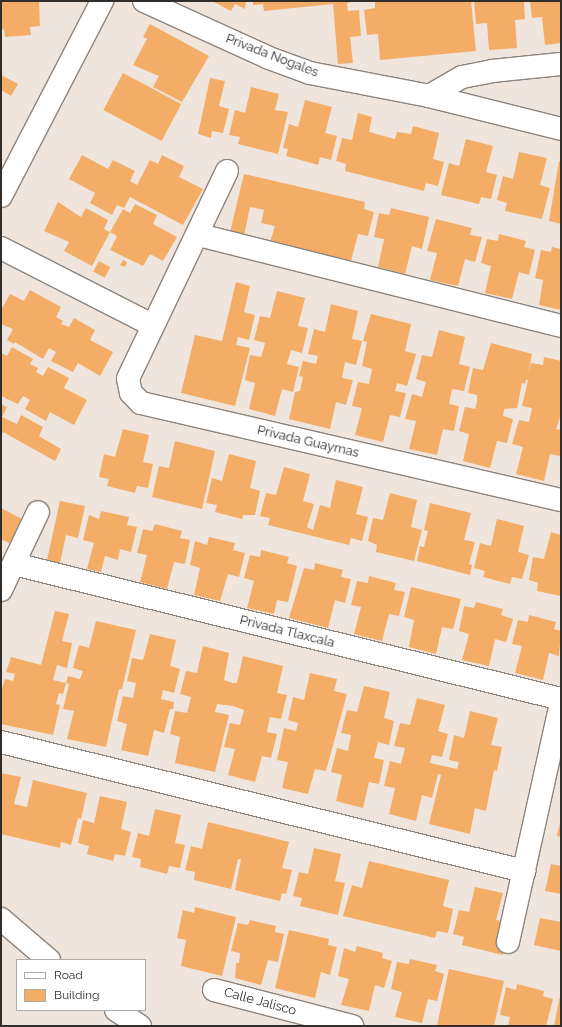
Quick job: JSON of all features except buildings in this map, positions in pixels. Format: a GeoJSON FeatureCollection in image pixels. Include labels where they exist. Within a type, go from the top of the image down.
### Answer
{"type":"FeatureCollection","features":[{"type":"Feature","properties":{"kind":"street"},"geometry":{"type":"LineString","coordinates":[[1,196],[102,1]]}},
{"type":"Feature","properties":{"kind":"street","name":"Privada Nogales"},"geometry":{"type":"LineString","coordinates":[[144,1],[269,58],[310,73],[356,84],[429,96],[561,129]]}},
{"type":"Feature","properties":{"kind":"street"},"geometry":{"type":"LineString","coordinates":[[429,96],[462,77],[492,71],[561,64]]}},
{"type":"Feature","properties":{"kind":"street","name":"Privada Guaymas"},"geometry":{"type":"LineString","coordinates":[[227,171],[199,235],[152,325],[128,379],[131,393],[141,403],[561,500]]}},
{"type":"Feature","properties":{"kind":"street"},"geometry":{"type":"LineString","coordinates":[[199,235],[561,326]]}},
{"type":"Feature","properties":{"kind":"street"},"geometry":{"type":"LineString","coordinates":[[1,248],[152,325]]}},
{"type":"Feature","properties":{"kind":"street"},"geometry":{"type":"LineString","coordinates":[[1,590],[38,512]]}},
{"type":"Feature","properties":{"kind":"street","name":"Privada Tlaxcala"},"geometry":{"type":"LineString","coordinates":[[14,564],[561,699]]}},
{"type":"Feature","properties":{"kind":"street"},"geometry":{"type":"LineString","coordinates":[[508,942],[561,703]]}},
{"type":"Feature","properties":{"kind":"street"},"geometry":{"type":"LineString","coordinates":[[1,742],[524,871]]}},
{"type":"Feature","properties":{"kind":"street"},"geometry":{"type":"LineString","coordinates":[[1,919],[48,959]]}},
{"type":"Feature","properties":{"kind":"street","name":"Calle Jalisco"},"geometry":{"type":"LineString","coordinates":[[214,990],[352,1026]]}},
{"type":"Feature","properties":{"kind":"street"},"geometry":{"type":"LineString","coordinates":[[118,1011],[140,1026]]}}]}
